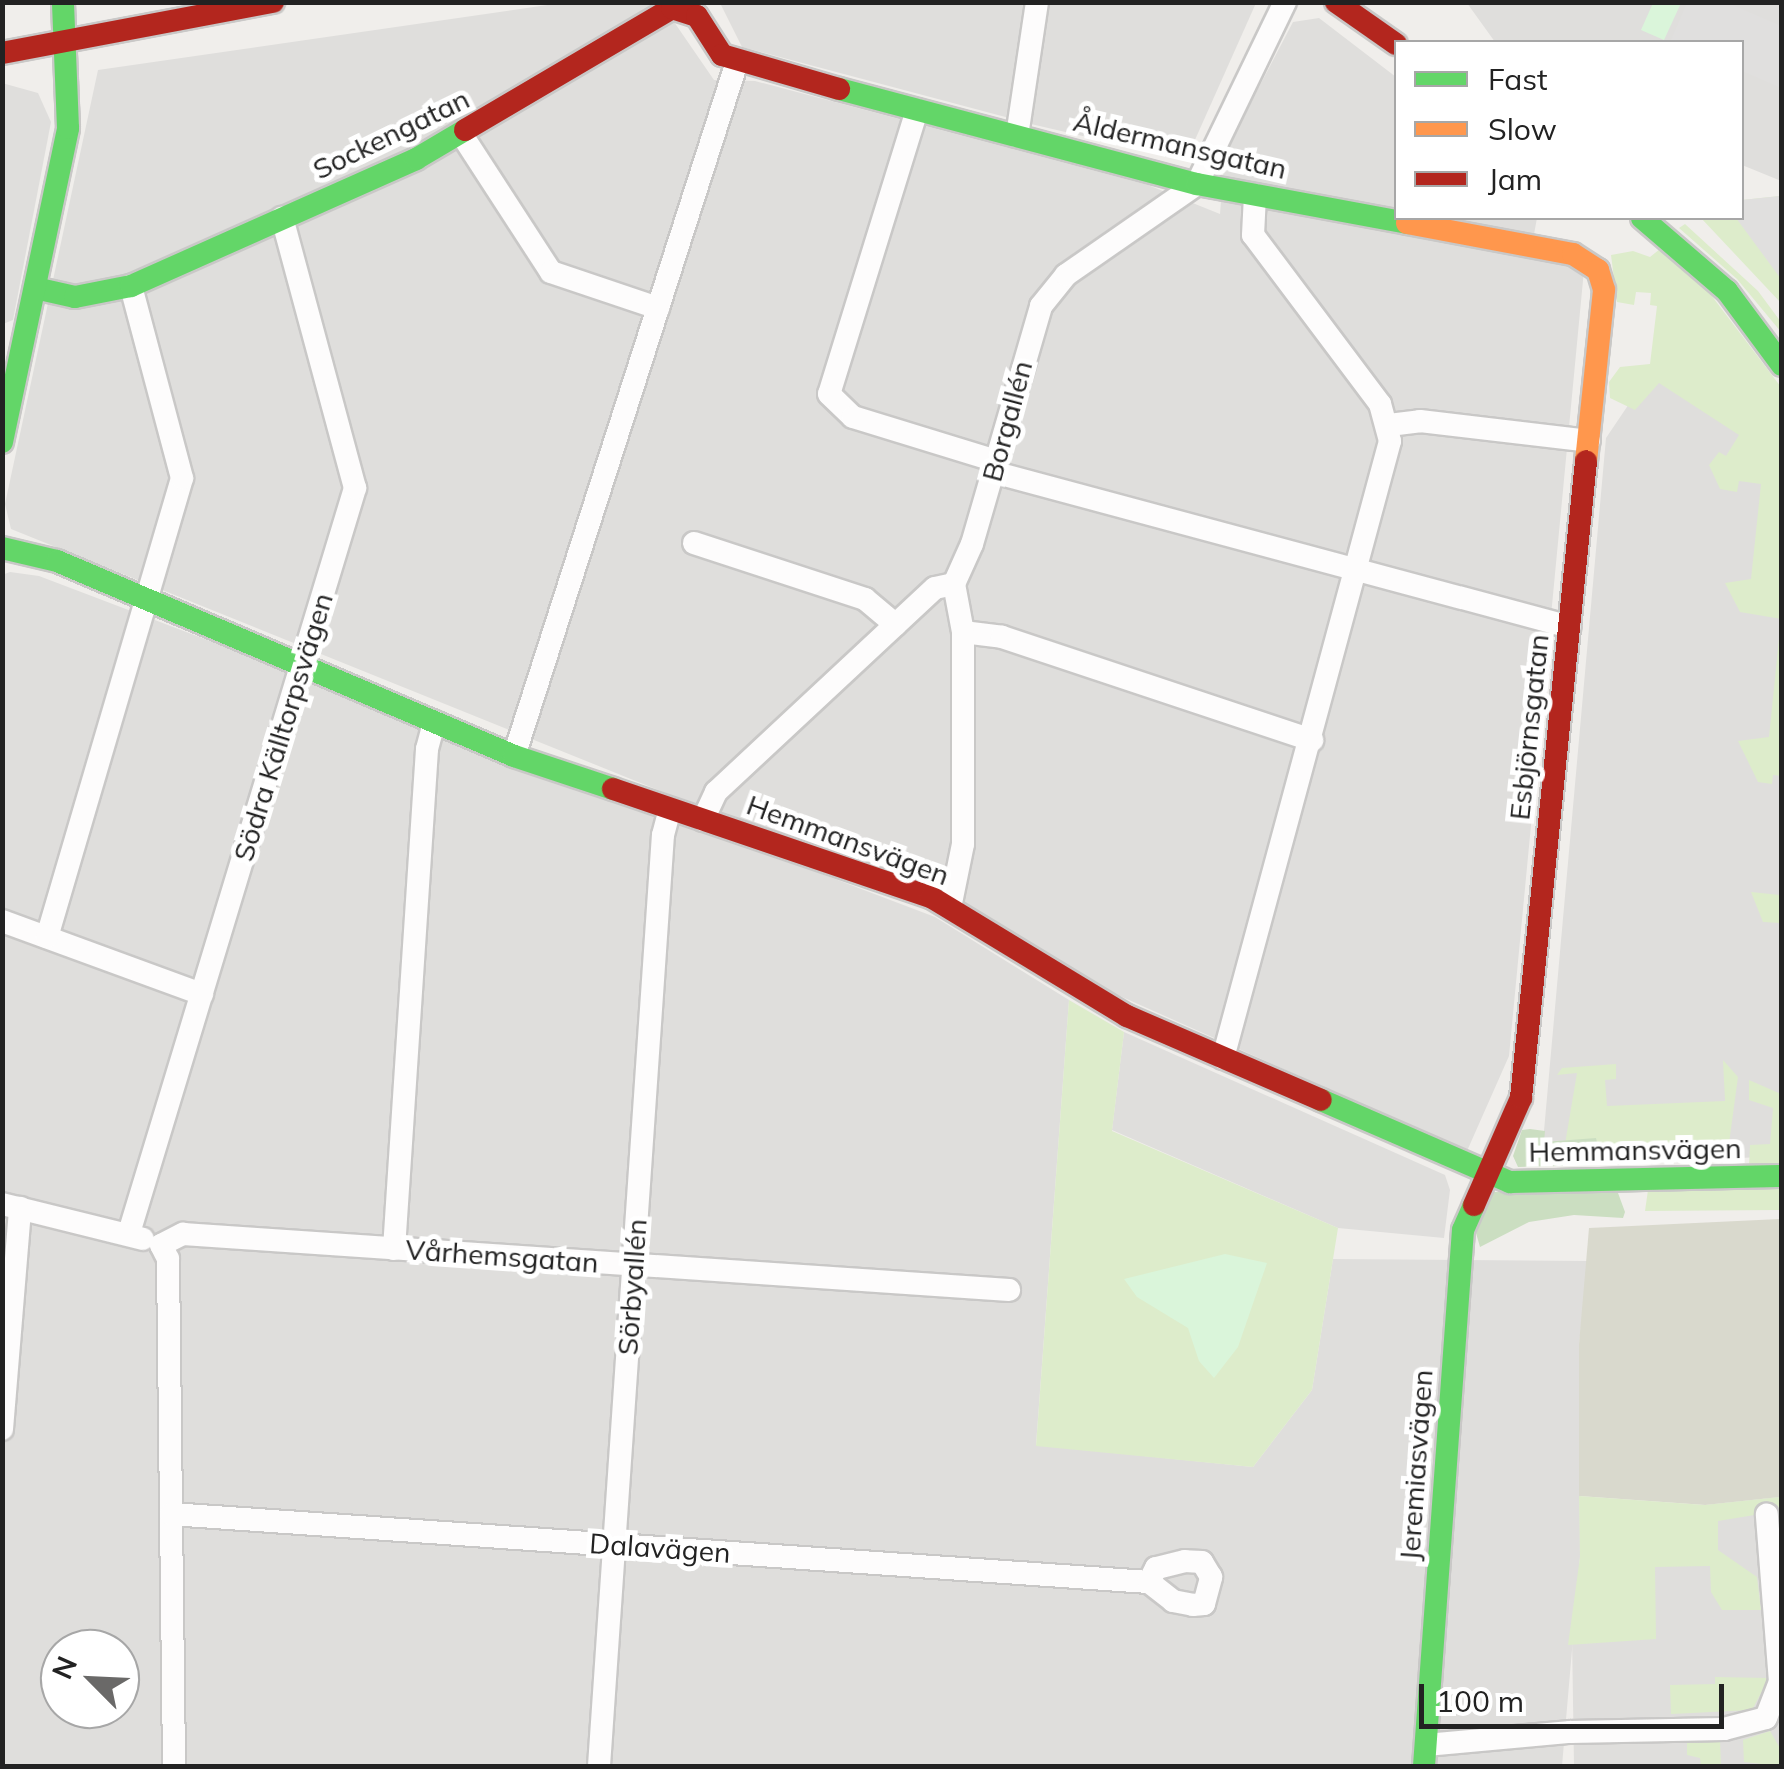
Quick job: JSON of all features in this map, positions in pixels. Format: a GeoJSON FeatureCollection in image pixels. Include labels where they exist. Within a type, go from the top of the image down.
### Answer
{"type":"FeatureCollection","features":[{"type":"Feature","properties":{"kind":"street"},"geometry":{"type":"LineString","coordinates":[[2,442],[68,128],[64,2]]}},
{"type":"Feature","properties":{"kind":"street"},"geometry":{"type":"LineString","coordinates":[[2,53],[67,44],[273,2]]}},
{"type":"Feature","properties":{"kind":"street"},"geometry":{"type":"LineString","coordinates":[[1016,136],[1037,2]]}},
{"type":"Feature","properties":{"kind":"street","name":"Borgallén"},"geometry":{"type":"LineString","coordinates":[[954,584],[995,467],[1033,327],[1051,292],[1197,184],[1285,2]]}},
{"type":"Feature","properties":{"kind":"street"},"geometry":{"type":"LineString","coordinates":[[1336,2],[1394,43]]}},
{"type":"Feature","properties":{"kind":"street","name":"Sockengatan"},"geometry":{"type":"LineString","coordinates":[[34,288],[75,298],[130,286],[462,135],[672,8],[697,16],[722,55],[738,62]]}},
{"type":"Feature","properties":{"kind":"street"},"geometry":{"type":"LineString","coordinates":[[514,756],[738,62]]}},
{"type":"Feature","properties":{"kind":"street","name":"Åldermansgatan"},"geometry":{"type":"LineString","coordinates":[[738,62],[1197,184],[1573,254],[1593,266],[1602,281]]}},
{"type":"Feature","properties":{"kind":"street"},"geometry":{"type":"LineString","coordinates":[[917,110],[829,394],[852,417],[995,467],[1570,627]]}},
{"type":"Feature","properties":{"kind":"street"},"geometry":{"type":"LineString","coordinates":[[462,135],[551,272],[658,308]]}},
{"type":"Feature","properties":{"kind":"street"},"geometry":{"type":"LineString","coordinates":[[1223,1058],[1387,460],[1389,425],[1380,404],[1252,235],[1254,195]]}},
{"type":"Feature","properties":{"kind":"street","name":"Södra Källtorpsvägen"},"geometry":{"type":"LineString","coordinates":[[129,1233],[355,488],[282,218]]}},
{"type":"Feature","properties":{"kind":"street"},"geometry":{"type":"LineString","coordinates":[[1644,220],[1727,292],[1782,365]]}},
{"type":"Feature","properties":{"kind":"street","name":"Esbjörnsgatan"},"geometry":{"type":"LineString","coordinates":[[1488,1173],[1521,1098],[1602,281]]}},
{"type":"Feature","properties":{"kind":"street"},"geometry":{"type":"LineString","coordinates":[[47,937],[182,478],[130,286]]}},
{"type":"Feature","properties":{"kind":"street"},"geometry":{"type":"LineString","coordinates":[[2,340],[25,332]]}},
{"type":"Feature","properties":{"kind":"street"},"geometry":{"type":"LineString","coordinates":[[1389,425],[1420,421],[1589,441]]}},
{"type":"Feature","properties":{"kind":"street"},"geometry":{"type":"LineString","coordinates":[[694,543],[865,600],[896,624]]}},
{"type":"Feature","properties":{"kind":"street","name":"Hemmansvägen"},"geometry":{"type":"LineString","coordinates":[[2,548],[57,561],[514,756],[950,908],[1092,997],[1488,1173],[1531,1185],[1782,1176]]}},
{"type":"Feature","properties":{"kind":"street"},"geometry":{"type":"LineString","coordinates":[[703,820],[716,792],[936,588],[954,584],[963,632],[963,844],[950,908]]}},
{"type":"Feature","properties":{"kind":"street"},"geometry":{"type":"LineString","coordinates":[[963,632],[1002,637],[1312,740]]}},
{"type":"Feature","properties":{"kind":"street"},"geometry":{"type":"LineString","coordinates":[[394,1248],[427,750],[434,722]]}},
{"type":"Feature","properties":{"kind":"street","name":"Sörbyallén"},"geometry":{"type":"LineString","coordinates":[[599,1766],[670,809]]}},
{"type":"Feature","properties":{"kind":"street"},"geometry":{"type":"LineString","coordinates":[[2,920],[202,994]]}},
{"type":"Feature","properties":{"kind":"street","name":"Jeremiasvägen"},"geometry":{"type":"LineString","coordinates":[[1425,1756],[1463,1230],[1488,1173]]}},
{"type":"Feature","properties":{"kind":"street"},"geometry":{"type":"LineString","coordinates":[[2,1429],[11,1206],[129,1233],[160,1245],[168,1259],[174,1766]]}},
{"type":"Feature","properties":{"kind":"street","name":"Vårhemsgatan"},"geometry":{"type":"LineString","coordinates":[[160,1245],[183,1234],[1008,1290]]}},
{"type":"Feature","properties":{"kind":"street","name":"Dalavägen"},"geometry":{"type":"LineString","coordinates":[[171,1514],[1149,1582]]}},
{"type":"Feature","properties":{"kind":"street"},"geometry":{"type":"LineString","coordinates":[[1425,1756],[1570,1732],[1724,1728],[1766,1718],[1780,1682],[1766,1515]]}},
{"type":"Feature","properties":{"kind":"shaded area"},"geometry":{"type":"Polygon","coordinates":[[[561,3],[661,3],[714,80],[755,81],[1148,185],[1220,214],[1225,152],[1293,22],[1319,18],[1394,75],[1394,220],[1537,220],[1530,256],[1584,270],[1509,1056],[1467,1151],[668,794],[11,529],[5,504],[98,70],[561,3]]]}},
{"type":"Feature","properties":{"kind":"shaded area"},"geometry":{"type":"Polygon","coordinates":[[[720,3],[1030,3],[1013,119],[742,47],[720,3]]]}},
{"type":"Feature","properties":{"kind":"shaded area"},"geometry":{"type":"Polygon","coordinates":[[[1049,3],[1256,3],[1186,160],[1031,124],[1049,3]]]}},
{"type":"Feature","properties":{"kind":"shaded area"},"geometry":{"type":"Polygon","coordinates":[[[1467,3],[1781,3],[1781,181],[1744,166],[1744,40],[1494,40],[1467,3]]]}},
{"type":"Feature","properties":{"kind":"shaded area"},"geometry":{"type":"Polygon","coordinates":[[[1687,3],[1728,3],[1781,26],[1781,88],[1744,72],[1744,40],[1671,40],[1687,3]]]}},
{"type":"Feature","properties":{"kind":"shaded area"},"geometry":{"type":"Polygon","coordinates":[[[2,83],[38,93],[51,122],[13,320],[3,324],[2,83]]]}},
{"type":"Feature","properties":{"kind":"shaded area"},"geometry":{"type":"Polygon","coordinates":[[[1782,196],[1781,279],[1737,220],[1744,220],[1744,200],[1782,196]]]}},
{"type":"Feature","properties":{"kind":"shaded area"},"geometry":{"type":"Polygon","coordinates":[[[1695,306],[1781,419],[1781,1156],[1602,1165],[1565,1144],[1543,1142],[1606,438],[1695,306]]]}},
{"type":"Feature","properties":{"kind":"shaded area"},"geometry":{"type":"Polygon","coordinates":[[[10,572],[39,576],[935,917],[1069,1000],[1036,1445],[1253,1467],[1312,1390],[1333,1259],[1589,1261],[1579,1344],[1580,1557],[1562,1766],[3,1766],[2,575],[10,572]]]}},
{"type":"Feature","properties":{"kind":"shaded area"},"geometry":{"type":"Polygon","coordinates":[[[1124,1032],[1445,1175],[1450,1190],[1444,1238],[1338,1228],[1112,1130],[1124,1032]]]}},
{"type":"Feature","properties":{"kind":"shaded area"},"geometry":{"type":"Polygon","coordinates":[[[1781,1219],[1781,1497],[1705,1505],[1579,1496],[1579,1344],[1589,1228],[1781,1219]]]}},
{"type":"Feature","properties":{"kind":"shaded area"},"geometry":{"type":"Polygon","coordinates":[[[1781,1497],[1781,1766],[1574,1766],[1572,1637],[1705,1505],[1781,1497]]]}},
{"type":"Feature","properties":{"kind":"green space"},"geometry":{"type":"Polygon","coordinates":[[[1653,3],[1681,3],[1664,40],[1641,30],[1653,3]]]}},
{"type":"Feature","properties":{"kind":"green space"},"geometry":{"type":"Polygon","coordinates":[[[1781,196],[1781,303],[1703,220],[1744,220],[1744,200],[1781,196]]]}},
{"type":"Feature","properties":{"kind":"green space"},"geometry":{"type":"Polygon","coordinates":[[[1685,224],[1758,291],[1781,322],[1781,332],[1737,279],[1679,228],[1685,224]]]}},
{"type":"Feature","properties":{"kind":"green space"},"geometry":{"type":"Polygon","coordinates":[[[1670,241],[1781,387],[1782,776],[1773,775],[1772,784],[1758,782],[1738,741],[1769,737],[1781,619],[1740,612],[1725,583],[1751,579],[1761,484],[1739,481],[1737,492],[1720,489],[1709,465],[1719,452],[1726,456],[1739,435],[1659,383],[1635,410],[1610,398],[1609,382],[1620,367],[1650,364],[1657,306],[1650,305],[1651,293],[1636,292],[1634,305],[1617,302],[1611,255],[1633,251],[1650,257],[1670,241]]]}},
{"type":"Feature","properties":{"kind":"green space"},"geometry":{"type":"Polygon","coordinates":[[[1751,892],[1781,895],[1781,923],[1763,922],[1751,892]]]}},
{"type":"Feature","properties":{"kind":"green space"},"geometry":{"type":"Polygon","coordinates":[[[1069,1000],[1124,1032],[1112,1131],[1338,1228],[1312,1390],[1253,1467],[1036,1446],[1069,1000]]]}},
{"type":"Feature","properties":{"kind":"green space"},"geometry":{"type":"Polygon","coordinates":[[[1723,1060],[1738,1077],[1727,1158],[1602,1165],[1596,1139],[1565,1144],[1577,1073],[1557,1075],[1562,1068],[1616,1064],[1616,1079],[1605,1080],[1607,1106],[1725,1101],[1723,1060]]]}},
{"type":"Feature","properties":{"kind":"green space"},"geometry":{"type":"Polygon","coordinates":[[[1749,1080],[1781,1094],[1781,1164],[1749,1166],[1750,1145],[1770,1144],[1773,1108],[1749,1100],[1749,1080]]]}},
{"type":"Feature","properties":{"kind":"green space"},"geometry":{"type":"Polygon","coordinates":[[[1522,1130],[1545,1131],[1544,1142],[1596,1138],[1602,1165],[1518,1167],[1513,1156],[1522,1130]]]}},
{"type":"Feature","properties":{"kind":"green space"},"geometry":{"type":"Polygon","coordinates":[[[1781,1183],[1781,1210],[1645,1211],[1648,1190],[1781,1183]]]}},
{"type":"Feature","properties":{"kind":"green space"},"geometry":{"type":"Polygon","coordinates":[[[1492,1192],[1618,1193],[1625,1212],[1623,1218],[1574,1215],[1529,1222],[1480,1247],[1476,1233],[1492,1192]]]}},
{"type":"Feature","properties":{"kind":"green space"},"geometry":{"type":"Polygon","coordinates":[[[1225,1254],[1267,1263],[1238,1347],[1214,1378],[1199,1361],[1188,1328],[1137,1297],[1124,1279],[1225,1254]]]}},
{"type":"Feature","properties":{"kind":"green space"},"geometry":{"type":"Polygon","coordinates":[[[1579,1496],[1705,1505],[1781,1497],[1781,1547],[1773,1512],[1718,1521],[1718,1550],[1757,1577],[1761,1610],[1722,1610],[1711,1592],[1710,1566],[1655,1567],[1656,1639],[1568,1645],[1580,1557],[1579,1496]]]}},
{"type":"Feature","properties":{"kind":"green space"},"geometry":{"type":"Polygon","coordinates":[[[1715,1677],[1769,1678],[1752,1710],[1671,1714],[1670,1685],[1715,1684],[1715,1677]]]}},
{"type":"Feature","properties":{"kind":"green space"},"geometry":{"type":"Polygon","coordinates":[[[1770,1731],[1781,1750],[1781,1766],[1744,1762],[1743,1740],[1770,1731]]]}},
{"type":"Feature","properties":{"kind":"green space"},"geometry":{"type":"Polygon","coordinates":[[[1687,1740],[1720,1740],[1721,1766],[1701,1766],[1700,1758],[1687,1755],[1687,1740]]]}},
{"type":"Feature","properties":{"kind":"traffic: fast"},"geometry":{"type":"LineString","coordinates":[[2,442],[68,128],[63,2]]}},
{"type":"Feature","properties":{"kind":"traffic: fast"},"geometry":{"type":"LineString","coordinates":[[839,89],[1197,184],[1407,223]]}},
{"type":"Feature","properties":{"kind":"traffic: fast"},"geometry":{"type":"LineString","coordinates":[[35,288],[75,297],[131,286],[416,159],[465,130]]}},
{"type":"Feature","properties":{"kind":"traffic: fast"},"geometry":{"type":"LineString","coordinates":[[1644,220],[1727,291],[1782,365]]}},
{"type":"Feature","properties":{"kind":"traffic: fast"},"geometry":{"type":"LineString","coordinates":[[2,548],[57,561],[514,756],[613,789]]}},
{"type":"Feature","properties":{"kind":"traffic: fast"},"geometry":{"type":"LineString","coordinates":[[1321,1100],[1510,1182],[1782,1176]]}},
{"type":"Feature","properties":{"kind":"traffic: fast"},"geometry":{"type":"LineString","coordinates":[[1424,1766],[1463,1230],[1474,1205]]}},
{"type":"Feature","properties":{"kind":"traffic: slow"},"geometry":{"type":"LineString","coordinates":[[1407,223],[1573,254],[1598,270],[1604,290],[1586,461]]}},
{"type":"Feature","properties":{"kind":"traffic: jam"},"geometry":{"type":"LineString","coordinates":[[2,53],[273,2]]}},
{"type":"Feature","properties":{"kind":"traffic: jam"},"geometry":{"type":"LineString","coordinates":[[1336,2],[1394,43]]}},
{"type":"Feature","properties":{"kind":"traffic: jam"},"geometry":{"type":"LineString","coordinates":[[465,130],[672,8],[697,16],[722,55],[839,89]]}},
{"type":"Feature","properties":{"kind":"traffic: jam"},"geometry":{"type":"LineString","coordinates":[[1474,1205],[1521,1098],[1586,461]]}},
{"type":"Feature","properties":{"kind":"traffic: jam"},"geometry":{"type":"LineString","coordinates":[[613,789],[931,897],[1127,1016],[1321,1100]]}}]}
